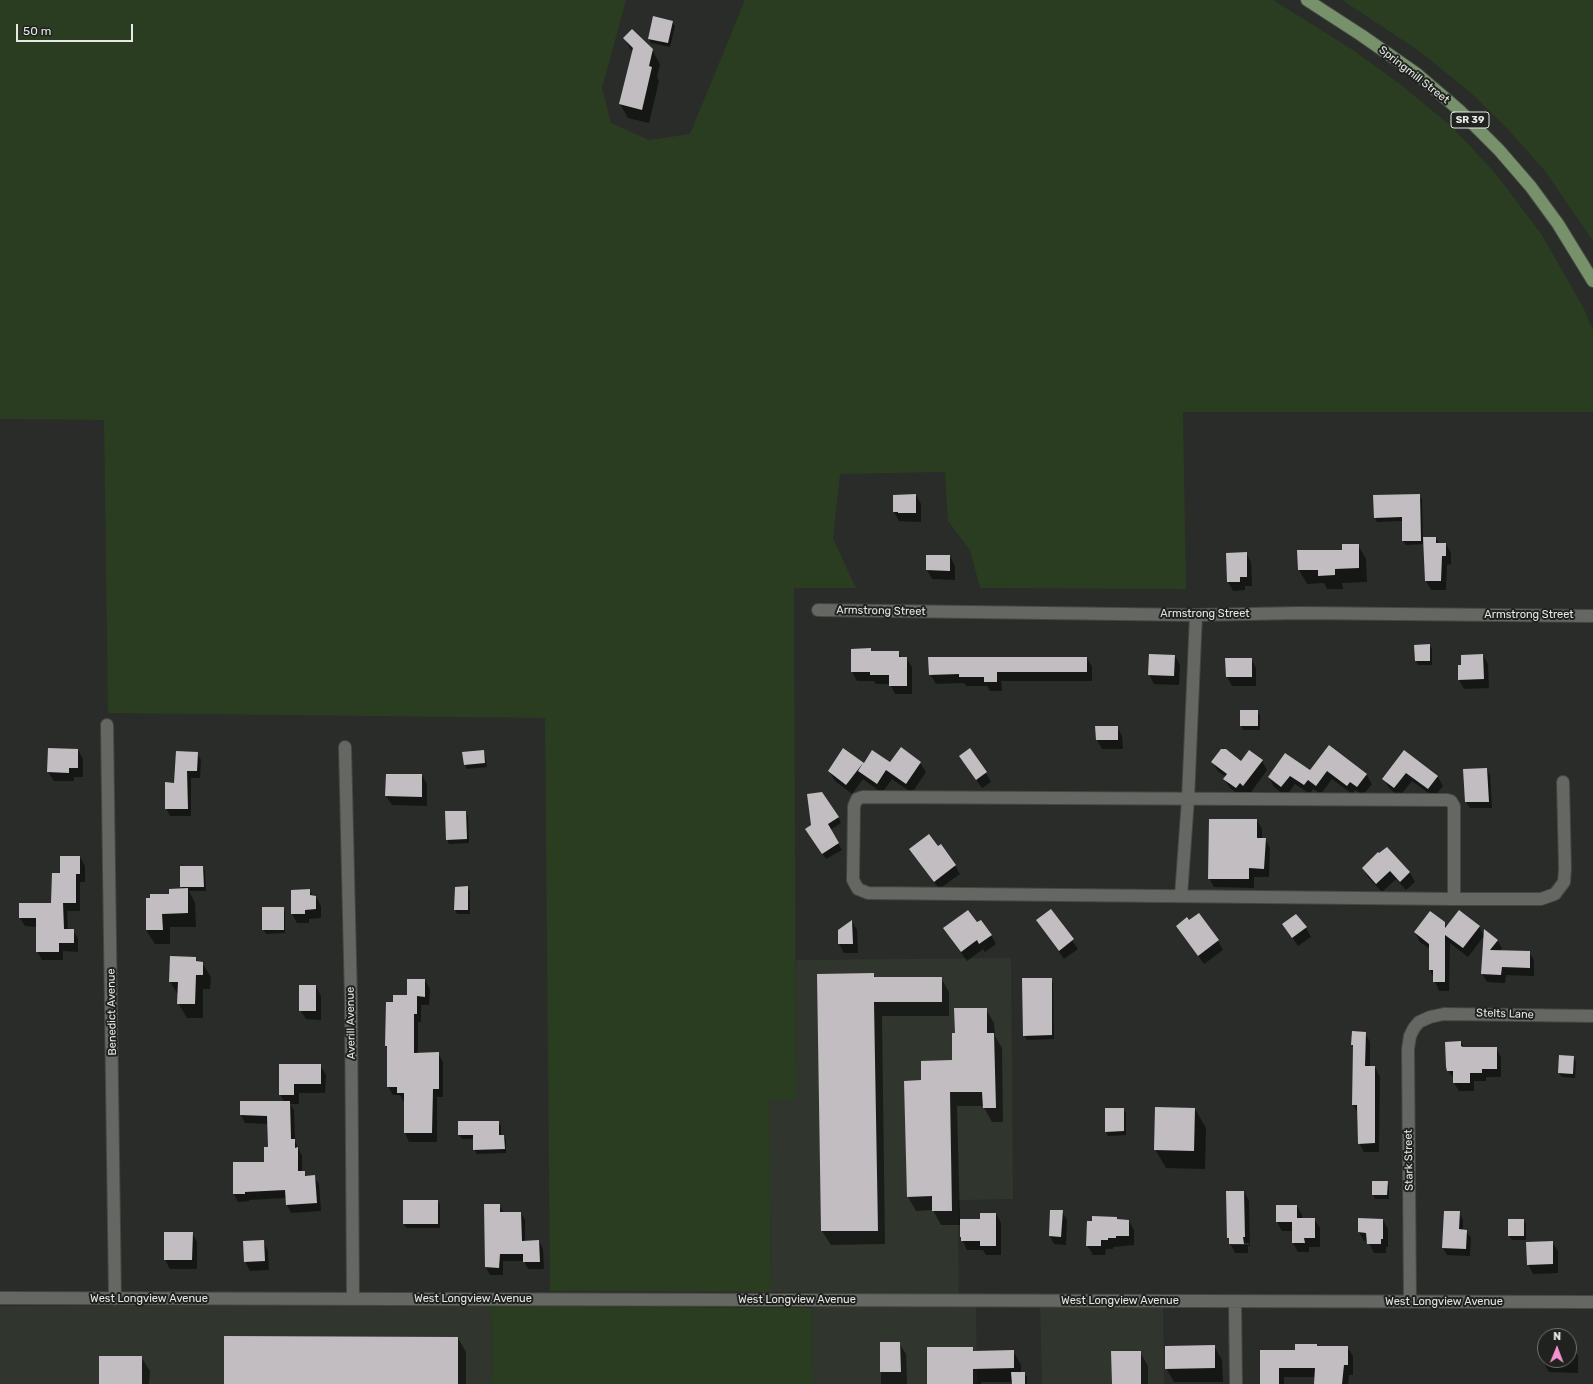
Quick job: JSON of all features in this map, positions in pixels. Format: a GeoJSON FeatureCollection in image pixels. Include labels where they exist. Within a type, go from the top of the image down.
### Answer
{"type":"FeatureCollection","features":[{"type":"Feature","properties":{"kind":"main road","name":"Springmill Street"},"geometry":{"type":"LineString","coordinates":[[1306,0],[1361,34],[1404,65],[1459,110],[1499,150],[1532,187],[1574,248],[1593,281]]}},
{"type":"Feature","properties":{"kind":"street","name":"Armstrong Street"},"geometry":{"type":"LineString","coordinates":[[818,610],[1593,616]]}},
{"type":"Feature","properties":{"kind":"street"},"geometry":{"type":"LineString","coordinates":[[1181,896],[1188,799],[1196,614]]}},
{"type":"Feature","properties":{"kind":"street","name":"Benedict Avenue"},"geometry":{"type":"LineString","coordinates":[[107,725],[115,1299]]}},
{"type":"Feature","properties":{"kind":"street","name":"Averill Avenue"},"geometry":{"type":"LineString","coordinates":[[345,747],[351,1000],[354,1299]]}},
{"type":"Feature","properties":{"kind":"street"},"geometry":{"type":"LineString","coordinates":[[1454,899],[1454,806],[1451,801],[863,797],[857,799],[854,806],[853,880],[858,889],[868,893],[1541,900],[1556,894],[1564,882],[1563,782]]}},
{"type":"Feature","properties":{"kind":"street","name":"Stelts Lane"},"geometry":{"type":"LineString","coordinates":[[1419,1022],[1430,1017],[1452,1013],[1593,1016]]}},
{"type":"Feature","properties":{"kind":"street","name":"Stark Street"},"geometry":{"type":"LineString","coordinates":[[1410,1302],[1408,1049],[1410,1036],[1419,1022]]}},
{"type":"Feature","properties":{"kind":"street","name":"West Longview Avenue"},"geometry":{"type":"LineString","coordinates":[[0,1298],[1593,1302]]}},
{"type":"Feature","properties":{"kind":"street"},"geometry":{"type":"LineString","coordinates":[[1235,1301],[1236,1384]]}},
{"type":"Feature","properties":{"kind":"shaded area"},"geometry":{"type":"Polygon","coordinates":[[[1011,958],[1013,1199],[958,1200],[959,1302],[976,1302],[977,1384],[813,1384],[812,1293],[771,1292],[769,1099],[796,1099],[796,960],[1011,958]]]}},
{"type":"Feature","properties":{"kind":"shaded area"},"geometry":{"type":"Polygon","coordinates":[[[1040,1303],[1163,1303],[1164,1384],[1042,1384],[1040,1303]]]}},
{"type":"Feature","properties":{"kind":"shaded area"},"geometry":{"type":"Polygon","coordinates":[[[0,1306],[491,1306],[492,1384],[0,1384],[0,1306]]]}},
{"type":"Feature","properties":{"kind":"green space"},"geometry":{"type":"Polygon","coordinates":[[[0,0],[626,0],[602,88],[611,123],[649,140],[690,134],[745,0],[1273,0],[1350,48],[1400,84],[1452,127],[1496,174],[1542,235],[1584,309],[1593,330],[1593,412],[1183,412],[1186,589],[980,588],[970,550],[948,521],[945,472],[840,474],[833,538],[856,588],[794,588],[796,1099],[769,1100],[771,1292],[550,1291],[545,718],[108,713],[104,420],[0,419],[0,0]]]}},
{"type":"Feature","properties":{"kind":"green space"},"geometry":{"type":"Polygon","coordinates":[[[1342,0],[1593,0],[1593,241],[1545,171],[1507,128],[1470,92],[1419,51],[1342,0]]]}},
{"type":"Feature","properties":{"kind":"green space"},"geometry":{"type":"Polygon","coordinates":[[[491,1306],[812,1308],[813,1384],[492,1384],[491,1306]]]}},
{"type":"Feature","properties":{"kind":"building"},"geometry":{"type":"Polygon","coordinates":[[[653,16],[673,21],[668,43],[648,39],[653,16]]]}},
{"type":"Feature","properties":{"kind":"building"},"geometry":{"type":"Polygon","coordinates":[[[632,29],[653,49],[649,66],[652,67],[642,110],[619,104],[633,48],[623,38],[632,29]]]}},
{"type":"Feature","properties":{"kind":"building"},"geometry":{"type":"Polygon","coordinates":[[[916,494],[916,513],[893,512],[893,495],[916,494]]]}},
{"type":"Feature","properties":{"kind":"building"},"geometry":{"type":"Polygon","coordinates":[[[1420,494],[1421,541],[1402,541],[1402,517],[1374,518],[1373,495],[1420,494]]]}},
{"type":"Feature","properties":{"kind":"building"},"geometry":{"type":"Polygon","coordinates":[[[1423,537],[1436,537],[1436,543],[1446,543],[1446,556],[1442,556],[1441,581],[1425,581],[1423,537]]]}},
{"type":"Feature","properties":{"kind":"building"},"geometry":{"type":"Polygon","coordinates":[[[1342,544],[1359,544],[1359,568],[1335,569],[1335,575],[1318,576],[1318,570],[1298,570],[1297,550],[1342,550],[1342,544]]]}},
{"type":"Feature","properties":{"kind":"building"},"geometry":{"type":"Polygon","coordinates":[[[1247,552],[1247,577],[1240,577],[1240,582],[1227,582],[1226,553],[1247,552]]]}},
{"type":"Feature","properties":{"kind":"building"},"geometry":{"type":"Polygon","coordinates":[[[926,555],[950,555],[950,571],[926,570],[926,555]]]}},
{"type":"Feature","properties":{"kind":"building"},"geometry":{"type":"Polygon","coordinates":[[[1430,644],[1430,661],[1415,661],[1414,645],[1430,644]]]}},
{"type":"Feature","properties":{"kind":"building"},"geometry":{"type":"Polygon","coordinates":[[[871,648],[871,651],[899,651],[899,657],[907,657],[907,686],[889,686],[889,675],[870,675],[870,672],[851,672],[851,649],[871,648]]]}},
{"type":"Feature","properties":{"kind":"building"},"geometry":{"type":"Polygon","coordinates":[[[1149,654],[1175,655],[1174,676],[1148,675],[1149,654]]]}},
{"type":"Feature","properties":{"kind":"building"},"geometry":{"type":"Polygon","coordinates":[[[1483,654],[1484,679],[1458,680],[1458,665],[1461,665],[1461,655],[1483,654]]]}},
{"type":"Feature","properties":{"kind":"building"},"geometry":{"type":"Polygon","coordinates":[[[928,657],[1087,657],[1087,672],[997,672],[997,682],[984,682],[984,677],[959,677],[959,674],[929,675],[928,657]]]}},
{"type":"Feature","properties":{"kind":"building"},"geometry":{"type":"Polygon","coordinates":[[[1225,658],[1252,658],[1252,677],[1226,677],[1225,658]]]}},
{"type":"Feature","properties":{"kind":"building"},"geometry":{"type":"Polygon","coordinates":[[[1240,710],[1258,710],[1258,726],[1240,726],[1240,710]]]}},
{"type":"Feature","properties":{"kind":"building"},"geometry":{"type":"Polygon","coordinates":[[[1095,726],[1118,726],[1118,740],[1096,740],[1095,726]]]}},
{"type":"Feature","properties":{"kind":"building"},"geometry":{"type":"Polygon","coordinates":[[[1329,745],[1367,774],[1357,787],[1350,782],[1347,786],[1327,771],[1316,786],[1308,780],[1304,785],[1290,776],[1281,787],[1268,777],[1285,753],[1310,770],[1329,745]]]}},
{"type":"Feature","properties":{"kind":"building"},"geometry":{"type":"Polygon","coordinates":[[[901,747],[921,762],[906,784],[886,770],[877,784],[858,771],[863,763],[846,785],[828,771],[843,748],[864,763],[872,750],[890,762],[901,747]]]}},
{"type":"Feature","properties":{"kind":"building"},"geometry":{"type":"Polygon","coordinates":[[[48,748],[78,749],[78,768],[69,768],[69,773],[47,772],[48,748]]]}},
{"type":"Feature","properties":{"kind":"building"},"geometry":{"type":"Polygon","coordinates":[[[970,748],[987,772],[976,780],[959,756],[970,748]]]}},
{"type":"Feature","properties":{"kind":"building"},"geometry":{"type":"Polygon","coordinates":[[[1221,749],[1226,749],[1241,761],[1249,750],[1263,760],[1243,786],[1240,783],[1236,788],[1223,779],[1227,774],[1211,762],[1221,749]]]}},
{"type":"Feature","properties":{"kind":"building"},"geometry":{"type":"Polygon","coordinates":[[[484,750],[485,763],[464,765],[462,752],[484,750]]]}},
{"type":"Feature","properties":{"kind":"building"},"geometry":{"type":"Polygon","coordinates":[[[1404,750],[1438,776],[1428,789],[1406,773],[1394,788],[1382,779],[1404,750]]]}},
{"type":"Feature","properties":{"kind":"building"},"geometry":{"type":"Polygon","coordinates":[[[176,751],[198,752],[197,771],[187,771],[188,809],[165,809],[165,782],[174,783],[176,751]]]}},
{"type":"Feature","properties":{"kind":"building"},"geometry":{"type":"Polygon","coordinates":[[[1487,768],[1489,802],[1465,802],[1463,769],[1487,768]]]}},
{"type":"Feature","properties":{"kind":"building"},"geometry":{"type":"Polygon","coordinates":[[[386,774],[422,774],[422,797],[385,796],[386,774]]]}},
{"type":"Feature","properties":{"kind":"building"},"geometry":{"type":"Polygon","coordinates":[[[822,792],[839,817],[828,824],[839,843],[822,854],[805,829],[811,825],[807,794],[822,792]]]}},
{"type":"Feature","properties":{"kind":"building"},"geometry":{"type":"Polygon","coordinates":[[[445,811],[466,811],[467,839],[446,840],[445,811]]]}},
{"type":"Feature","properties":{"kind":"building"},"geometry":{"type":"Polygon","coordinates":[[[1209,819],[1257,819],[1257,838],[1266,838],[1264,869],[1249,868],[1249,879],[1208,879],[1209,819]]]}},
{"type":"Feature","properties":{"kind":"building"},"geometry":{"type":"Polygon","coordinates":[[[929,834],[938,846],[941,844],[956,865],[934,882],[909,849],[929,834]]]}},
{"type":"Feature","properties":{"kind":"building"},"geometry":{"type":"Polygon","coordinates":[[[1387,847],[1410,872],[1400,882],[1390,871],[1376,884],[1362,868],[1378,852],[1379,853],[1387,847]]]}},
{"type":"Feature","properties":{"kind":"building"},"geometry":{"type":"Polygon","coordinates":[[[60,856],[80,856],[80,874],[76,874],[76,903],[63,903],[64,929],[74,929],[74,943],[59,943],[59,952],[36,952],[36,918],[19,918],[19,903],[51,903],[52,873],[60,873],[60,856]]]}},
{"type":"Feature","properties":{"kind":"building"},"geometry":{"type":"Polygon","coordinates":[[[180,866],[203,866],[204,887],[180,887],[180,866]]]}},
{"type":"Feature","properties":{"kind":"building"},"geometry":{"type":"Polygon","coordinates":[[[468,886],[468,910],[454,910],[455,887],[468,886]]]}},
{"type":"Feature","properties":{"kind":"building"},"geometry":{"type":"Polygon","coordinates":[[[188,888],[188,913],[162,914],[163,930],[146,930],[146,898],[150,898],[150,894],[169,894],[169,889],[188,888]]]}},
{"type":"Feature","properties":{"kind":"building"},"geometry":{"type":"Polygon","coordinates":[[[310,889],[310,895],[316,896],[316,909],[305,910],[305,914],[291,914],[291,890],[310,889]]]}},
{"type":"Feature","properties":{"kind":"building"},"geometry":{"type":"Polygon","coordinates":[[[262,907],[284,907],[284,930],[262,930],[262,907]]]}},
{"type":"Feature","properties":{"kind":"building"},"geometry":{"type":"Polygon","coordinates":[[[1051,909],[1074,939],[1059,951],[1036,920],[1051,909]]]}},
{"type":"Feature","properties":{"kind":"building"},"geometry":{"type":"Polygon","coordinates":[[[968,910],[977,922],[981,920],[992,935],[979,944],[977,940],[961,952],[943,928],[968,910]]]}},
{"type":"Feature","properties":{"kind":"building"},"geometry":{"type":"Polygon","coordinates":[[[1459,910],[1480,926],[1463,948],[1445,935],[1445,982],[1433,982],[1433,970],[1429,970],[1429,944],[1414,932],[1430,911],[1445,922],[1445,928],[1459,910]]]}},
{"type":"Feature","properties":{"kind":"building"},"geometry":{"type":"Polygon","coordinates":[[[1199,913],[1219,940],[1198,956],[1176,926],[1187,917],[1189,920],[1199,913]]]}},
{"type":"Feature","properties":{"kind":"building"},"geometry":{"type":"Polygon","coordinates":[[[1296,914],[1307,927],[1292,938],[1282,924],[1296,914]]]}},
{"type":"Feature","properties":{"kind":"building"},"geometry":{"type":"Polygon","coordinates":[[[852,920],[853,944],[838,944],[838,930],[852,920]]]}},
{"type":"Feature","properties":{"kind":"building"},"geometry":{"type":"Polygon","coordinates":[[[1484,929],[1498,940],[1490,950],[1530,951],[1530,968],[1502,967],[1501,975],[1481,974],[1484,929]]]}},
{"type":"Feature","properties":{"kind":"building"},"geometry":{"type":"Polygon","coordinates":[[[170,956],[196,957],[196,961],[203,962],[203,975],[196,975],[195,1004],[177,1004],[178,982],[169,982],[170,956]]]}},
{"type":"Feature","properties":{"kind":"building"},"geometry":{"type":"Polygon","coordinates":[[[874,973],[874,977],[942,977],[942,1002],[874,1002],[878,1231],[821,1231],[817,974],[874,973]]]}},
{"type":"Feature","properties":{"kind":"building"},"geometry":{"type":"Polygon","coordinates":[[[1022,978],[1052,978],[1052,1035],[1023,1036],[1022,978]]]}},
{"type":"Feature","properties":{"kind":"building"},"geometry":{"type":"Polygon","coordinates":[[[407,979],[425,979],[425,997],[417,996],[417,1014],[414,1014],[414,1053],[439,1052],[439,1089],[433,1089],[432,1133],[404,1133],[404,1093],[397,1093],[397,1087],[387,1087],[387,1046],[385,1046],[386,1002],[393,1002],[393,995],[407,995],[407,979]]]}},
{"type":"Feature","properties":{"kind":"building"},"geometry":{"type":"Polygon","coordinates":[[[299,985],[316,985],[316,1011],[299,1011],[299,985]]]}},
{"type":"Feature","properties":{"kind":"building"},"geometry":{"type":"Polygon","coordinates":[[[954,1008],[987,1008],[987,1033],[994,1033],[996,1108],[983,1108],[982,1092],[950,1092],[952,1211],[932,1211],[932,1196],[907,1197],[904,1081],[921,1080],[921,1061],[952,1060],[952,1033],[955,1033],[954,1008]]]}},
{"type":"Feature","properties":{"kind":"building"},"geometry":{"type":"Polygon","coordinates":[[[1352,1031],[1366,1032],[1365,1066],[1375,1066],[1375,1143],[1358,1144],[1357,1105],[1352,1105],[1352,1031]]]}},
{"type":"Feature","properties":{"kind":"building"},"geometry":{"type":"Polygon","coordinates":[[[1461,1041],[1461,1046],[1463,1047],[1497,1047],[1497,1069],[1482,1069],[1482,1073],[1470,1073],[1470,1083],[1453,1083],[1453,1071],[1447,1071],[1446,1067],[1445,1042],[1461,1041]]]}},
{"type":"Feature","properties":{"kind":"building"},"geometry":{"type":"Polygon","coordinates":[[[1559,1055],[1574,1056],[1573,1074],[1558,1073],[1559,1055]]]}},
{"type":"Feature","properties":{"kind":"building"},"geometry":{"type":"Polygon","coordinates":[[[279,1064],[321,1064],[321,1084],[294,1084],[294,1095],[279,1095],[279,1064]]]}},
{"type":"Feature","properties":{"kind":"building"},"geometry":{"type":"Polygon","coordinates":[[[240,1101],[290,1101],[291,1139],[295,1139],[295,1148],[298,1147],[298,1171],[305,1171],[305,1176],[315,1175],[317,1203],[286,1205],[285,1190],[233,1194],[233,1162],[264,1162],[264,1147],[268,1147],[267,1116],[240,1115],[240,1101]]]}},
{"type":"Feature","properties":{"kind":"building"},"geometry":{"type":"Polygon","coordinates":[[[1155,1107],[1195,1108],[1194,1151],[1154,1150],[1155,1107]]]}},
{"type":"Feature","properties":{"kind":"building"},"geometry":{"type":"Polygon","coordinates":[[[1105,1108],[1124,1108],[1124,1131],[1105,1132],[1105,1108]]]}},
{"type":"Feature","properties":{"kind":"building"},"geometry":{"type":"Polygon","coordinates":[[[458,1121],[499,1121],[499,1135],[504,1135],[505,1149],[473,1150],[473,1135],[458,1135],[458,1121]]]}},
{"type":"Feature","properties":{"kind":"building"},"geometry":{"type":"Polygon","coordinates":[[[1372,1181],[1388,1181],[1387,1195],[1372,1195],[1372,1181]]]}},
{"type":"Feature","properties":{"kind":"building"},"geometry":{"type":"Polygon","coordinates":[[[1226,1191],[1244,1191],[1244,1244],[1229,1244],[1229,1238],[1227,1238],[1226,1191]]]}},
{"type":"Feature","properties":{"kind":"building"},"geometry":{"type":"Polygon","coordinates":[[[403,1200],[438,1200],[438,1224],[403,1224],[403,1200]]]}},
{"type":"Feature","properties":{"kind":"building"},"geometry":{"type":"Polygon","coordinates":[[[484,1204],[500,1204],[500,1212],[521,1212],[522,1241],[539,1240],[540,1262],[523,1262],[523,1254],[500,1254],[499,1268],[485,1267],[484,1204]]]}},
{"type":"Feature","properties":{"kind":"building"},"geometry":{"type":"Polygon","coordinates":[[[1276,1205],[1297,1205],[1297,1218],[1315,1218],[1315,1238],[1304,1238],[1305,1243],[1292,1243],[1292,1222],[1276,1222],[1276,1205]]]}},
{"type":"Feature","properties":{"kind":"building"},"geometry":{"type":"Polygon","coordinates":[[[1050,1210],[1063,1210],[1061,1237],[1049,1236],[1050,1210]]]}},
{"type":"Feature","properties":{"kind":"building"},"geometry":{"type":"Polygon","coordinates":[[[1444,1211],[1460,1211],[1459,1229],[1467,1230],[1466,1249],[1442,1248],[1444,1211]]]}},
{"type":"Feature","properties":{"kind":"building"},"geometry":{"type":"Polygon","coordinates":[[[980,1213],[996,1213],[996,1246],[980,1246],[980,1241],[961,1241],[960,1219],[980,1219],[980,1213]]]}},
{"type":"Feature","properties":{"kind":"building"},"geometry":{"type":"Polygon","coordinates":[[[1092,1216],[1117,1217],[1117,1219],[1129,1220],[1129,1236],[1116,1236],[1116,1238],[1101,1240],[1101,1246],[1086,1246],[1087,1221],[1092,1221],[1092,1216]]]}},
{"type":"Feature","properties":{"kind":"building"},"geometry":{"type":"Polygon","coordinates":[[[1358,1218],[1383,1219],[1383,1239],[1381,1239],[1381,1244],[1367,1244],[1366,1233],[1358,1232],[1358,1218]]]}},
{"type":"Feature","properties":{"kind":"building"},"geometry":{"type":"Polygon","coordinates":[[[1508,1219],[1524,1219],[1524,1236],[1508,1236],[1508,1219]]]}},
{"type":"Feature","properties":{"kind":"building"},"geometry":{"type":"Polygon","coordinates":[[[164,1232],[193,1232],[192,1260],[164,1260],[164,1232]]]}},
{"type":"Feature","properties":{"kind":"building"},"geometry":{"type":"Polygon","coordinates":[[[264,1240],[265,1261],[244,1262],[243,1241],[264,1240]]]}},
{"type":"Feature","properties":{"kind":"building"},"geometry":{"type":"Polygon","coordinates":[[[1553,1241],[1553,1264],[1527,1265],[1526,1242],[1553,1241]]]}},
{"type":"Feature","properties":{"kind":"building"},"geometry":{"type":"Polygon","coordinates":[[[224,1336],[458,1337],[458,1384],[224,1384],[224,1336]]]}},
{"type":"Feature","properties":{"kind":"building"},"geometry":{"type":"Polygon","coordinates":[[[880,1342],[900,1342],[901,1372],[880,1372],[880,1342]]]}},
{"type":"Feature","properties":{"kind":"building"},"geometry":{"type":"Polygon","coordinates":[[[1295,1344],[1348,1346],[1348,1365],[1344,1365],[1342,1384],[1314,1384],[1315,1368],[1279,1368],[1279,1384],[1260,1384],[1260,1350],[1295,1350],[1295,1344]]]}},
{"type":"Feature","properties":{"kind":"building"},"geometry":{"type":"Polygon","coordinates":[[[1215,1345],[1215,1368],[1165,1369],[1165,1346],[1215,1345]]]}},
{"type":"Feature","properties":{"kind":"building"},"geometry":{"type":"Polygon","coordinates":[[[927,1347],[973,1347],[973,1351],[1014,1350],[1014,1368],[973,1369],[973,1384],[927,1384],[927,1347]]]}},
{"type":"Feature","properties":{"kind":"building"},"geometry":{"type":"Polygon","coordinates":[[[1111,1351],[1141,1351],[1141,1384],[1112,1384],[1111,1351]]]}},
{"type":"Feature","properties":{"kind":"building"},"geometry":{"type":"Polygon","coordinates":[[[99,1356],[142,1356],[142,1384],[99,1384],[99,1356]]]}},
{"type":"Feature","properties":{"kind":"building"},"geometry":{"type":"Polygon","coordinates":[[[1011,1372],[1025,1372],[1025,1384],[1012,1384],[1011,1372]]]}}]}
